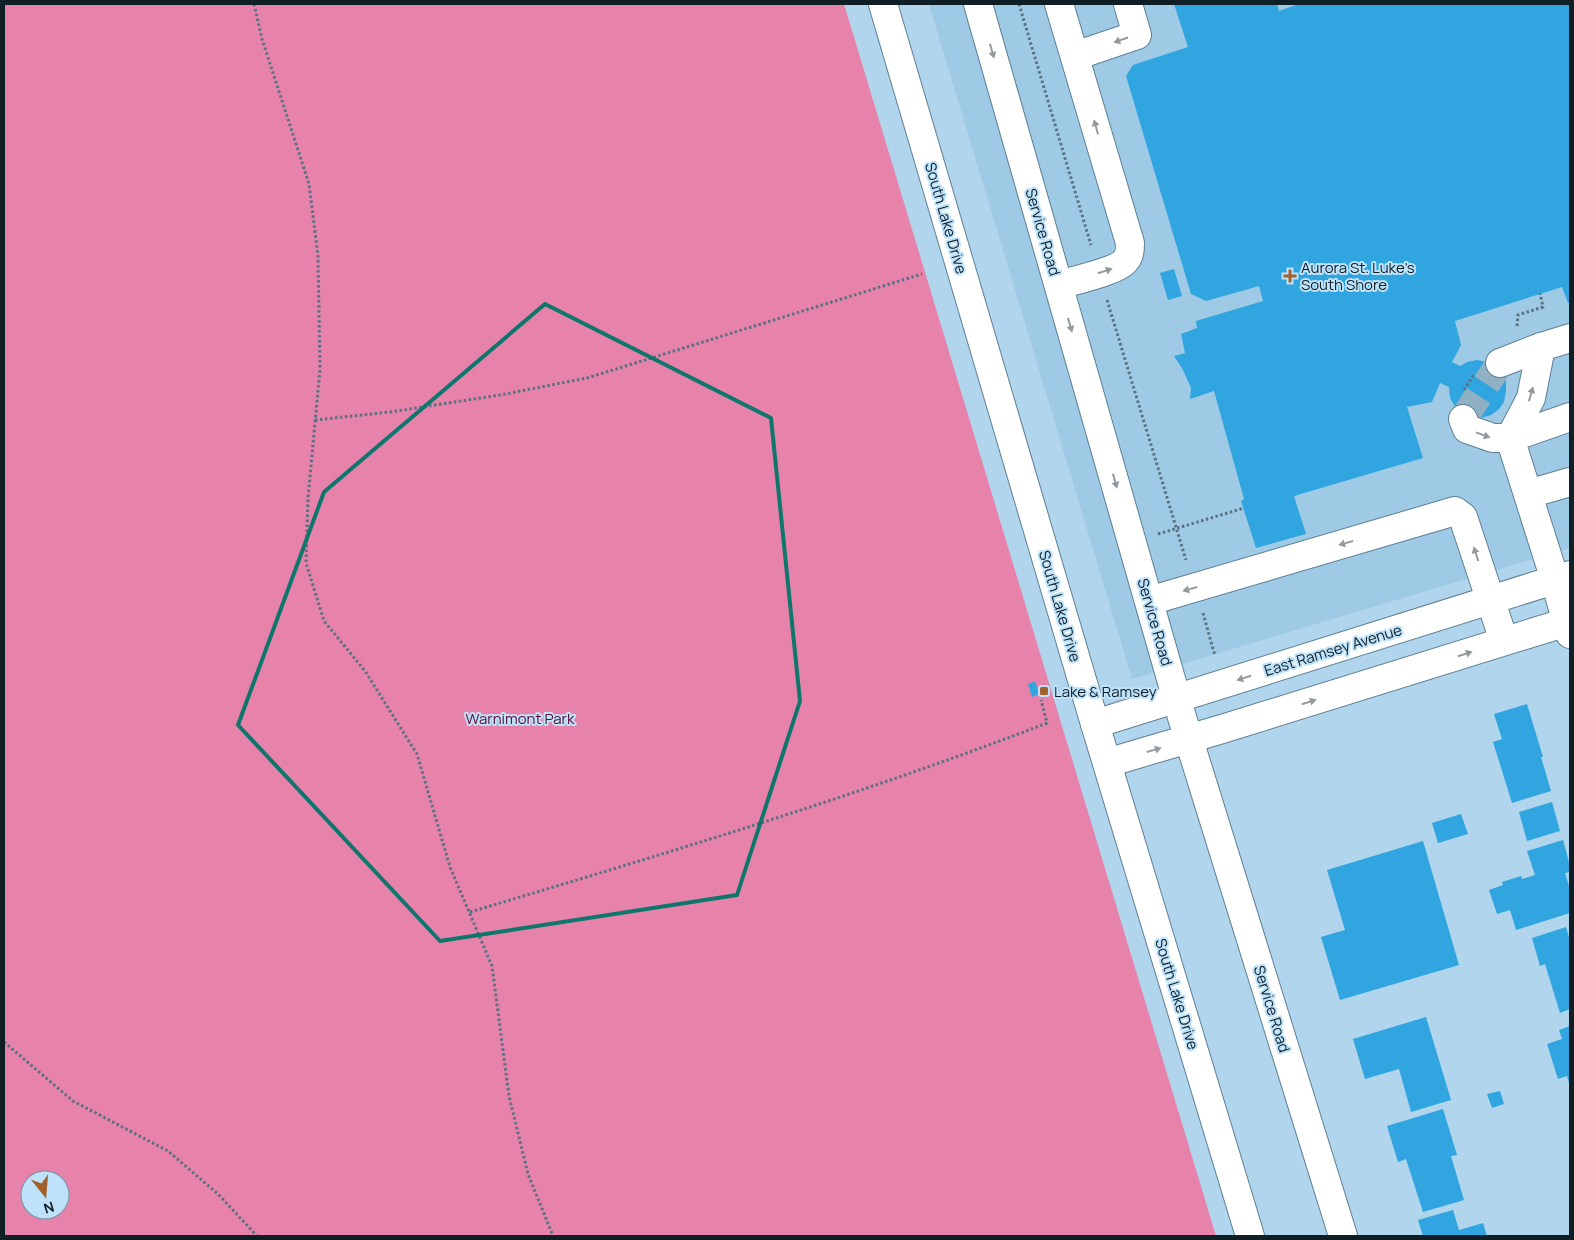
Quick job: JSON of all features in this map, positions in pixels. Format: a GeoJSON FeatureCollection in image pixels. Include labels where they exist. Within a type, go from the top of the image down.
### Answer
{"type":"FeatureCollection","features":[{"type":"Feature","properties":{"kind":"street","name":"South Lake Drive"},"geometry":{"type":"LineString","coordinates":[[883,4],[1095,724],[1250,1236]]}},
{"type":"Feature","properties":{"kind":"street","name":"Service Road"},"geometry":{"type":"LineString","coordinates":[[978,4],[1177,699],[1343,1236]]}},
{"type":"Feature","properties":{"kind":"street"},"geometry":{"type":"LineString","coordinates":[[1058,285],[1113,268],[1125,262],[1130,254],[1130,243],[1059,4]]}},
{"type":"Feature","properties":{"kind":"street"},"geometry":{"type":"LineString","coordinates":[[1075,56],[1137,35],[1128,4]]}},
{"type":"Feature","properties":{"kind":"street"},"geometry":{"type":"LineString","coordinates":[[1500,363],[1570,338]]}},
{"type":"Feature","properties":{"kind":"street"},"geometry":{"type":"LineString","coordinates":[[1107,763],[1504,641],[1569,625],[1563,578],[1528,494],[1510,438],[1531,398],[1541,347]]}},
{"type":"Feature","properties":{"kind":"street"},"geometry":{"type":"LineString","coordinates":[[1463,419],[1467,429],[1492,438],[1510,438],[1570,417]]}},
{"type":"Feature","properties":{"kind":"street"},"geometry":{"type":"LineString","coordinates":[[1528,494],[1570,482]]}},
{"type":"Feature","properties":{"kind":"street"},"geometry":{"type":"LineString","coordinates":[[1149,601],[1455,511],[1463,517],[1504,641]]}},
{"type":"Feature","properties":{"kind":"street","name":"East Ramsey Avenue"},"geometry":{"type":"LineString","coordinates":[[1095,724],[1563,578]]}},
{"type":"Feature","properties":{"kind":"path"},"geometry":{"type":"LineString","coordinates":[[254,4],[262,39],[309,184],[318,256],[320,369],[308,498],[306,563],[324,621],[365,672],[417,754],[450,867],[492,966],[509,1096],[528,1174],[553,1236]]}},
{"type":"Feature","properties":{"kind":"path"},"geometry":{"type":"LineString","coordinates":[[1019,4],[1092,246]]}},
{"type":"Feature","properties":{"kind":"path"},"geometry":{"type":"LineString","coordinates":[[315,420],[390,412],[500,395],[587,378],[922,274]]}},
{"type":"Feature","properties":{"kind":"path"},"geometry":{"type":"LineString","coordinates":[[1106,294],[1177,528]]}},
{"type":"Feature","properties":{"kind":"path"},"geometry":{"type":"LineString","coordinates":[[1151,536],[1244,508]]}},
{"type":"Feature","properties":{"kind":"path"},"geometry":{"type":"LineString","coordinates":[[1201,607],[1216,656]]}},
{"type":"Feature","properties":{"kind":"path"},"geometry":{"type":"LineString","coordinates":[[470,912],[612,870],[854,793],[985,747],[1047,722],[1041,700]]}},
{"type":"Feature","properties":{"kind":"path"},"geometry":{"type":"LineString","coordinates":[[4,1042],[73,1101],[168,1151],[218,1194],[257,1236]]}},
{"type":"Feature","properties":{"kind":"highlighted area"},"geometry":{"type":"Polygon","coordinates":[[[545,304],[771,418],[800,701],[737,895],[440,941],[238,725],[324,492],[545,304]]]}},
{"type":"Feature","properties":{"kind":"shaded area","name":"Aurora St. Luke's South Shore"},"geometry":{"type":"Polygon","coordinates":[[[929,4],[1570,4],[1570,548],[1132,679],[929,4]]]}},
{"type":"Feature","properties":{"kind":"green space","name":"Warnimont Park"},"geometry":{"type":"Polygon","coordinates":[[[4,4],[844,4],[1216,1236],[4,1236],[4,4]]]}},
{"type":"Feature","properties":{"kind":"building"},"geometry":{"type":"Polygon","coordinates":[[[1174,4],[1277,4],[1279,11],[1299,4],[1570,4],[1570,302],[1568,303],[1562,287],[1455,321],[1461,345],[1452,362],[1460,366],[1477,360],[1487,362],[1501,373],[1506,381],[1506,391],[1504,402],[1499,409],[1491,415],[1477,419],[1457,410],[1450,398],[1449,387],[1440,383],[1432,402],[1407,407],[1423,458],[1294,496],[1306,534],[1256,548],[1241,501],[1244,499],[1214,391],[1190,399],[1191,388],[1174,356],[1185,353],[1181,334],[1197,328],[1196,321],[1263,301],[1259,286],[1206,301],[1191,294],[1126,76],[1133,65],[1188,47],[1174,4]]]}},
{"type":"Feature","properties":{"kind":"building"},"geometry":{"type":"Polygon","coordinates":[[[1174,269],[1182,296],[1168,300],[1160,273],[1174,269]]]}},
{"type":"Feature","properties":{"kind":"building"},"geometry":{"type":"Polygon","coordinates":[[[1035,681],[1039,694],[1032,697],[1028,684],[1035,681]]]}},
{"type":"Feature","properties":{"kind":"building"},"geometry":{"type":"Polygon","coordinates":[[[1527,704],[1551,791],[1512,803],[1493,742],[1502,739],[1494,714],[1527,704]]]}},
{"type":"Feature","properties":{"kind":"building"},"geometry":{"type":"Polygon","coordinates":[[[1552,802],[1560,831],[1527,841],[1519,812],[1552,802]]]}},
{"type":"Feature","properties":{"kind":"building"},"geometry":{"type":"Polygon","coordinates":[[[1461,814],[1468,834],[1438,843],[1432,823],[1461,814]]]}},
{"type":"Feature","properties":{"kind":"building"},"geometry":{"type":"Polygon","coordinates":[[[1563,840],[1570,866],[1570,872],[1565,873],[1570,889],[1570,913],[1516,930],[1510,910],[1497,914],[1489,890],[1503,885],[1502,882],[1521,876],[1522,879],[1535,875],[1527,851],[1563,840]]]}},
{"type":"Feature","properties":{"kind":"building"},"geometry":{"type":"Polygon","coordinates":[[[1423,841],[1459,965],[1340,1000],[1321,937],[1345,930],[1327,870],[1423,841]]]}},
{"type":"Feature","properties":{"kind":"building"},"geometry":{"type":"Polygon","coordinates":[[[1566,927],[1570,941],[1570,1009],[1560,1013],[1545,964],[1540,966],[1532,938],[1566,927]]]}},
{"type":"Feature","properties":{"kind":"building"},"geometry":{"type":"Polygon","coordinates":[[[1426,1017],[1451,1100],[1411,1112],[1399,1069],[1365,1079],[1353,1039],[1426,1017]]]}},
{"type":"Feature","properties":{"kind":"building"},"geometry":{"type":"Polygon","coordinates":[[[1570,1026],[1570,1086],[1567,1076],[1558,1079],[1547,1044],[1562,1039],[1559,1030],[1570,1026]]]}},
{"type":"Feature","properties":{"kind":"building"},"geometry":{"type":"Polygon","coordinates":[[[1500,1091],[1504,1104],[1492,1108],[1487,1094],[1500,1091]]]}},
{"type":"Feature","properties":{"kind":"building"},"geometry":{"type":"Polygon","coordinates":[[[1443,1109],[1457,1155],[1451,1156],[1464,1200],[1423,1212],[1406,1159],[1398,1162],[1387,1126],[1443,1109]]]}},
{"type":"Feature","properties":{"kind":"building"},"geometry":{"type":"Polygon","coordinates":[[[1453,1210],[1459,1230],[1483,1223],[1487,1236],[1423,1236],[1418,1220],[1453,1210]]]}},
{"type":"Feature","properties":{"kind":"tunnel"},"geometry":{"type":"LineString","coordinates":[[1463,419],[1500,363]]}},
{"type":"Feature","properties":{"kind":"place","name":"Aurora St. Luke's South Shore"},"geometry":{"type":"Point","coordinates":[1290,276]}},
{"type":"Feature","properties":{"kind":"place","name":"Lake & Ramsey"},"geometry":{"type":"Point","coordinates":[1044,691]}}]}
